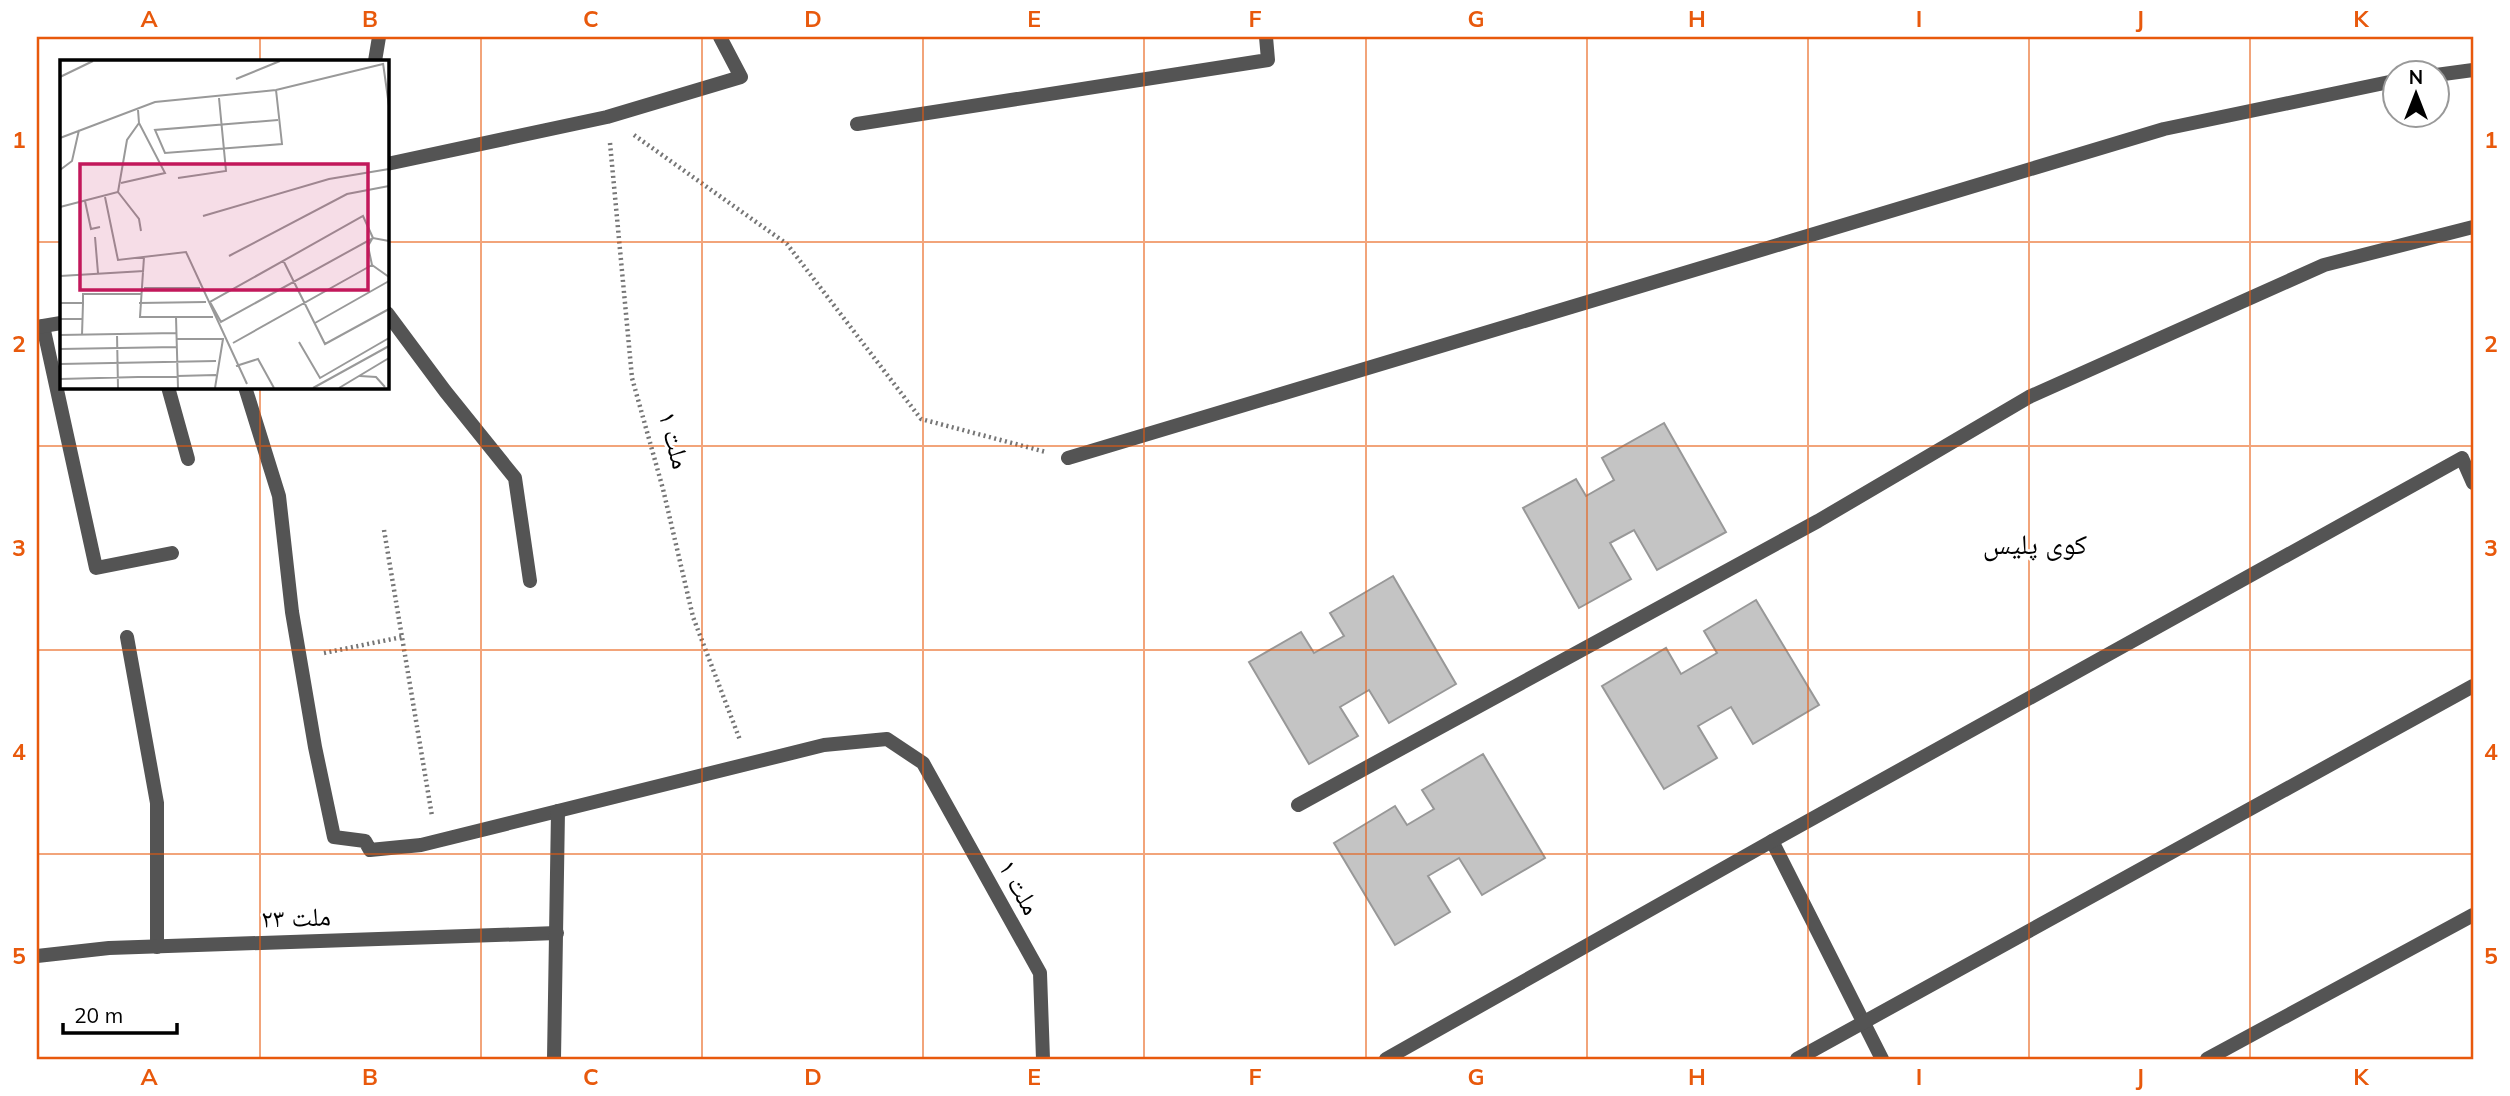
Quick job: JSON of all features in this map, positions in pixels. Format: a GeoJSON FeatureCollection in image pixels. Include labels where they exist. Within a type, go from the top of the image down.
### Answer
{"type":"FeatureCollection","features":[{"type":"Feature","properties":{"kind":"street"},"geometry":{"type":"LineString","coordinates":[[375,60],[379,37]]}},
{"type":"Feature","properties":{"kind":"street"},"geometry":{"type":"LineString","coordinates":[[388,164],[607,117],[741,77],[720,37]]}},
{"type":"Feature","properties":{"kind":"street"},"geometry":{"type":"LineString","coordinates":[[857,124],[1268,60],[1266,37]]}},
{"type":"Feature","properties":{"kind":"street"},"geometry":{"type":"LineString","coordinates":[[2450,73],[2473,70]]}},
{"type":"Feature","properties":{"kind":"street"},"geometry":{"type":"LineString","coordinates":[[1068,458],[2164,130],[2380,84]]}},
{"type":"Feature","properties":{"kind":"street"},"geometry":{"type":"LineString","coordinates":[[1298,805],[1818,521],[2029,397],[2324,265],[2473,227]]}},
{"type":"Feature","properties":{"kind":"street"},"geometry":{"type":"LineString","coordinates":[[388,314],[444,391],[515,478],[530,581]]}},
{"type":"Feature","properties":{"kind":"street"},"geometry":{"type":"LineString","coordinates":[[60,323],[40,327],[96,568],[172,553]]}},
{"type":"Feature","properties":{"kind":"street"},"geometry":{"type":"LineString","coordinates":[[168,388],[188,459]]}},
{"type":"Feature","properties":{"kind":"street"},"geometry":{"type":"LineString","coordinates":[[245,388],[279,496],[300,658]]}},
{"type":"Feature","properties":{"kind":"street"},"geometry":{"type":"LineString","coordinates":[[1385,1059],[2462,458],[2473,483]]}},
{"type":"Feature","properties":{"kind":"street"},"geometry":{"type":"LineString","coordinates":[[127,637],[157,803],[158,947]]}},
{"type":"Feature","properties":{"kind":"street","name":"ملت ۱"},"geometry":{"type":"LineString","coordinates":[[300,658],[334,837],[365,841],[370,850],[421,845],[824,746],[887,739],[923,763],[1040,973],[1043,1059]]}},
{"type":"Feature","properties":{"kind":"street"},"geometry":{"type":"LineString","coordinates":[[1797,1059],[2473,686]]}},
{"type":"Feature","properties":{"kind":"street"},"geometry":{"type":"LineString","coordinates":[[554,1059],[558,811]]}},
{"type":"Feature","properties":{"kind":"street"},"geometry":{"type":"LineString","coordinates":[[1772,841],[1882,1059]]}},
{"type":"Feature","properties":{"kind":"street"},"geometry":{"type":"LineString","coordinates":[[2207,1059],[2473,915]]}},
{"type":"Feature","properties":{"kind":"street","name":"ملت ۲۳"},"geometry":{"type":"LineString","coordinates":[[37,956],[109,948],[557,933]]}},
{"type":"Feature","properties":{"kind":"path"},"geometry":{"type":"LineString","coordinates":[[607,117],[787,244],[921,419],[1068,458]]}},
{"type":"Feature","properties":{"kind":"path","name":"ملت ۱"},"geometry":{"type":"LineString","coordinates":[[607,117],[632,377],[663,489],[693,617],[749,764]]}},
{"type":"Feature","properties":{"kind":"path"},"geometry":{"type":"LineString","coordinates":[[384,530],[437,841]]}},
{"type":"Feature","properties":{"kind":"path"},"geometry":{"type":"LineString","coordinates":[[300,658],[402,637]]}},
{"type":"Feature","properties":{"kind":"building"},"geometry":{"type":"Polygon","coordinates":[[[1664,423],[1726,532],[1657,570],[1634,530],[1610,543],[1631,579],[1579,608],[1523,508],[1576,479],[1586,496],[1614,480],[1602,458],[1664,423]]]}},
{"type":"Feature","properties":{"kind":"building"},"geometry":{"type":"Polygon","coordinates":[[[1393,576],[1456,684],[1389,723],[1369,690],[1340,707],[1358,736],[1309,764],[1249,662],[1301,632],[1314,653],[1344,636],[1330,613],[1393,576]]]}},
{"type":"Feature","properties":{"kind":"building"},"geometry":{"type":"Polygon","coordinates":[[[1756,600],[1819,705],[1753,744],[1731,707],[1698,726],[1717,758],[1664,789],[1602,686],[1666,648],[1681,674],[1717,653],[1704,631],[1756,600]]]}},
{"type":"Feature","properties":{"kind":"building"},"geometry":{"type":"Polygon","coordinates":[[[1483,754],[1545,858],[1482,895],[1459,858],[1428,876],[1450,912],[1395,945],[1334,843],[1395,806],[1407,825],[1434,809],[1422,790],[1483,754]]]}},
{"type":"Feature","properties":{"kind":"district","name":"کوی پلیس"},"geometry":{"type":"Point","coordinates":[2035,543]}}]}
